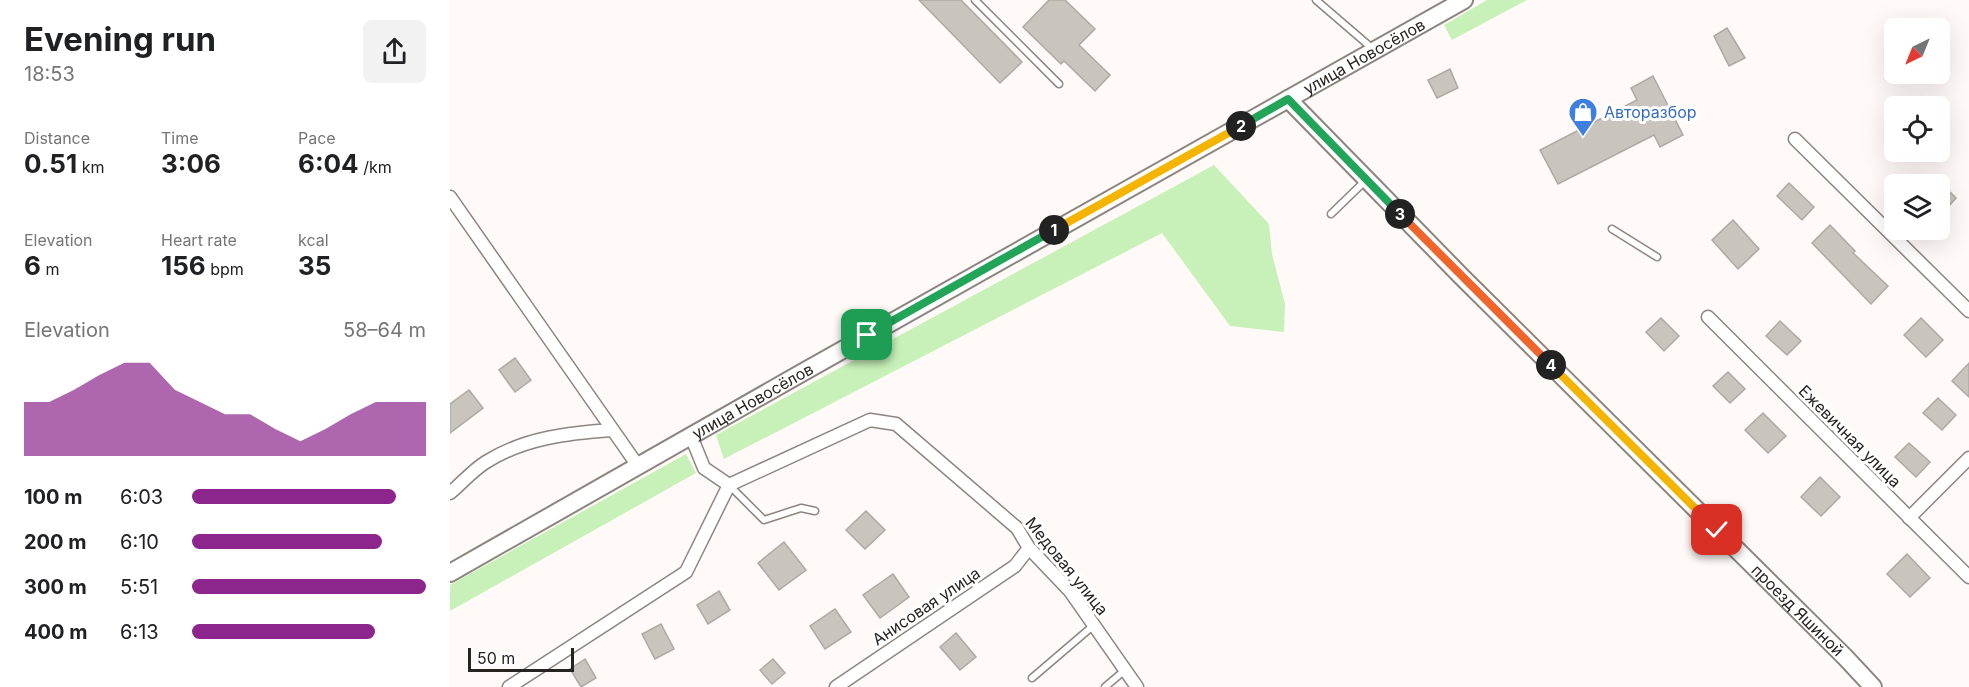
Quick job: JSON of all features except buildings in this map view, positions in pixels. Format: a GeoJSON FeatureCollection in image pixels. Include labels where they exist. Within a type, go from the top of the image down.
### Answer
{"type":"FeatureCollection","features":[{"type":"Feature","properties":{"kind":"street","name":"улица Новосёлов"},"geometry":{"type":"LineString","coordinates":[[450,573],[1464,0]]}},
{"type":"Feature","properties":{"kind":"street","name":"проезд Яшиной"},"geometry":{"type":"LineString","coordinates":[[1288,99],[1873,687]]}},
{"type":"Feature","properties":{"kind":"street"},"geometry":{"type":"LineString","coordinates":[[1795,139],[1969,311]]}},
{"type":"Feature","properties":{"kind":"street"},"geometry":{"type":"LineString","coordinates":[[452,202],[638,466]]}},
{"type":"Feature","properties":{"kind":"street","name":"Ежевичная улица"},"geometry":{"type":"LineString","coordinates":[[1708,317],[1969,578]]}},
{"type":"Feature","properties":{"kind":"street","name":"Медовая улица"},"geometry":{"type":"LineString","coordinates":[[729,485],[870,420],[896,424],[1017,528],[1029,548],[1070,591],[1137,687]]}},
{"type":"Feature","properties":{"kind":"street"},"geometry":{"type":"LineString","coordinates":[[450,493],[485,462],[525,444],[570,433],[612,430]]}},
{"type":"Feature","properties":{"kind":"street"},"geometry":{"type":"LineString","coordinates":[[509,687],[686,572],[729,485],[704,468],[691,436]]}},
{"type":"Feature","properties":{"kind":"street"},"geometry":{"type":"LineString","coordinates":[[1909,518],[1969,458]]}},
{"type":"Feature","properties":{"kind":"street","name":"Анисовая улица"},"geometry":{"type":"LineString","coordinates":[[836,687],[1015,566],[1029,548]]}},
{"type":"Feature","properties":{"kind":"lane"},"geometry":{"type":"LineString","coordinates":[[975,0],[1059,84]]}},
{"type":"Feature","properties":{"kind":"lane"},"geometry":{"type":"LineString","coordinates":[[1316,0],[1373,50]]}},
{"type":"Feature","properties":{"kind":"lane"},"geometry":{"type":"LineString","coordinates":[[1331,214],[1366,179]]}},
{"type":"Feature","properties":{"kind":"lane"},"geometry":{"type":"LineString","coordinates":[[1612,229],[1657,257]]}},
{"type":"Feature","properties":{"kind":"lane"},"geometry":{"type":"LineString","coordinates":[[729,485],[764,520],[801,508],[815,511]]}},
{"type":"Feature","properties":{"kind":"lane"},"geometry":{"type":"LineString","coordinates":[[1032,678],[1094,625]]}},
{"type":"Feature","properties":{"kind":"lane"},"geometry":{"type":"LineString","coordinates":[[1105,687],[1125,670]]}},
{"type":"Feature","properties":{"kind":"green space"},"geometry":{"type":"Polygon","coordinates":[[[1487,0],[1527,0],[1452,40],[1444,25],[1487,0]]]}},
{"type":"Feature","properties":{"kind":"green space"},"geometry":{"type":"Polygon","coordinates":[[[1214,165],[1269,224],[1272,254],[1285,304],[1284,332],[1230,326],[1162,233],[724,459],[716,435],[1214,165]]]}},
{"type":"Feature","properties":{"kind":"green space"},"geometry":{"type":"Polygon","coordinates":[[[686,454],[696,473],[450,611],[450,585],[686,454]]]}},
{"type":"Feature","properties":{"kind":"place","name":"Авторазбор"},"geometry":{"type":"Point","coordinates":[1583,138]}},
{"type":"Feature","properties":{"kind":"route"},"geometry":{"type":"LineString","coordinates":[[867,335],[1288,99],[1462,277],[1717,530]]}}]}
